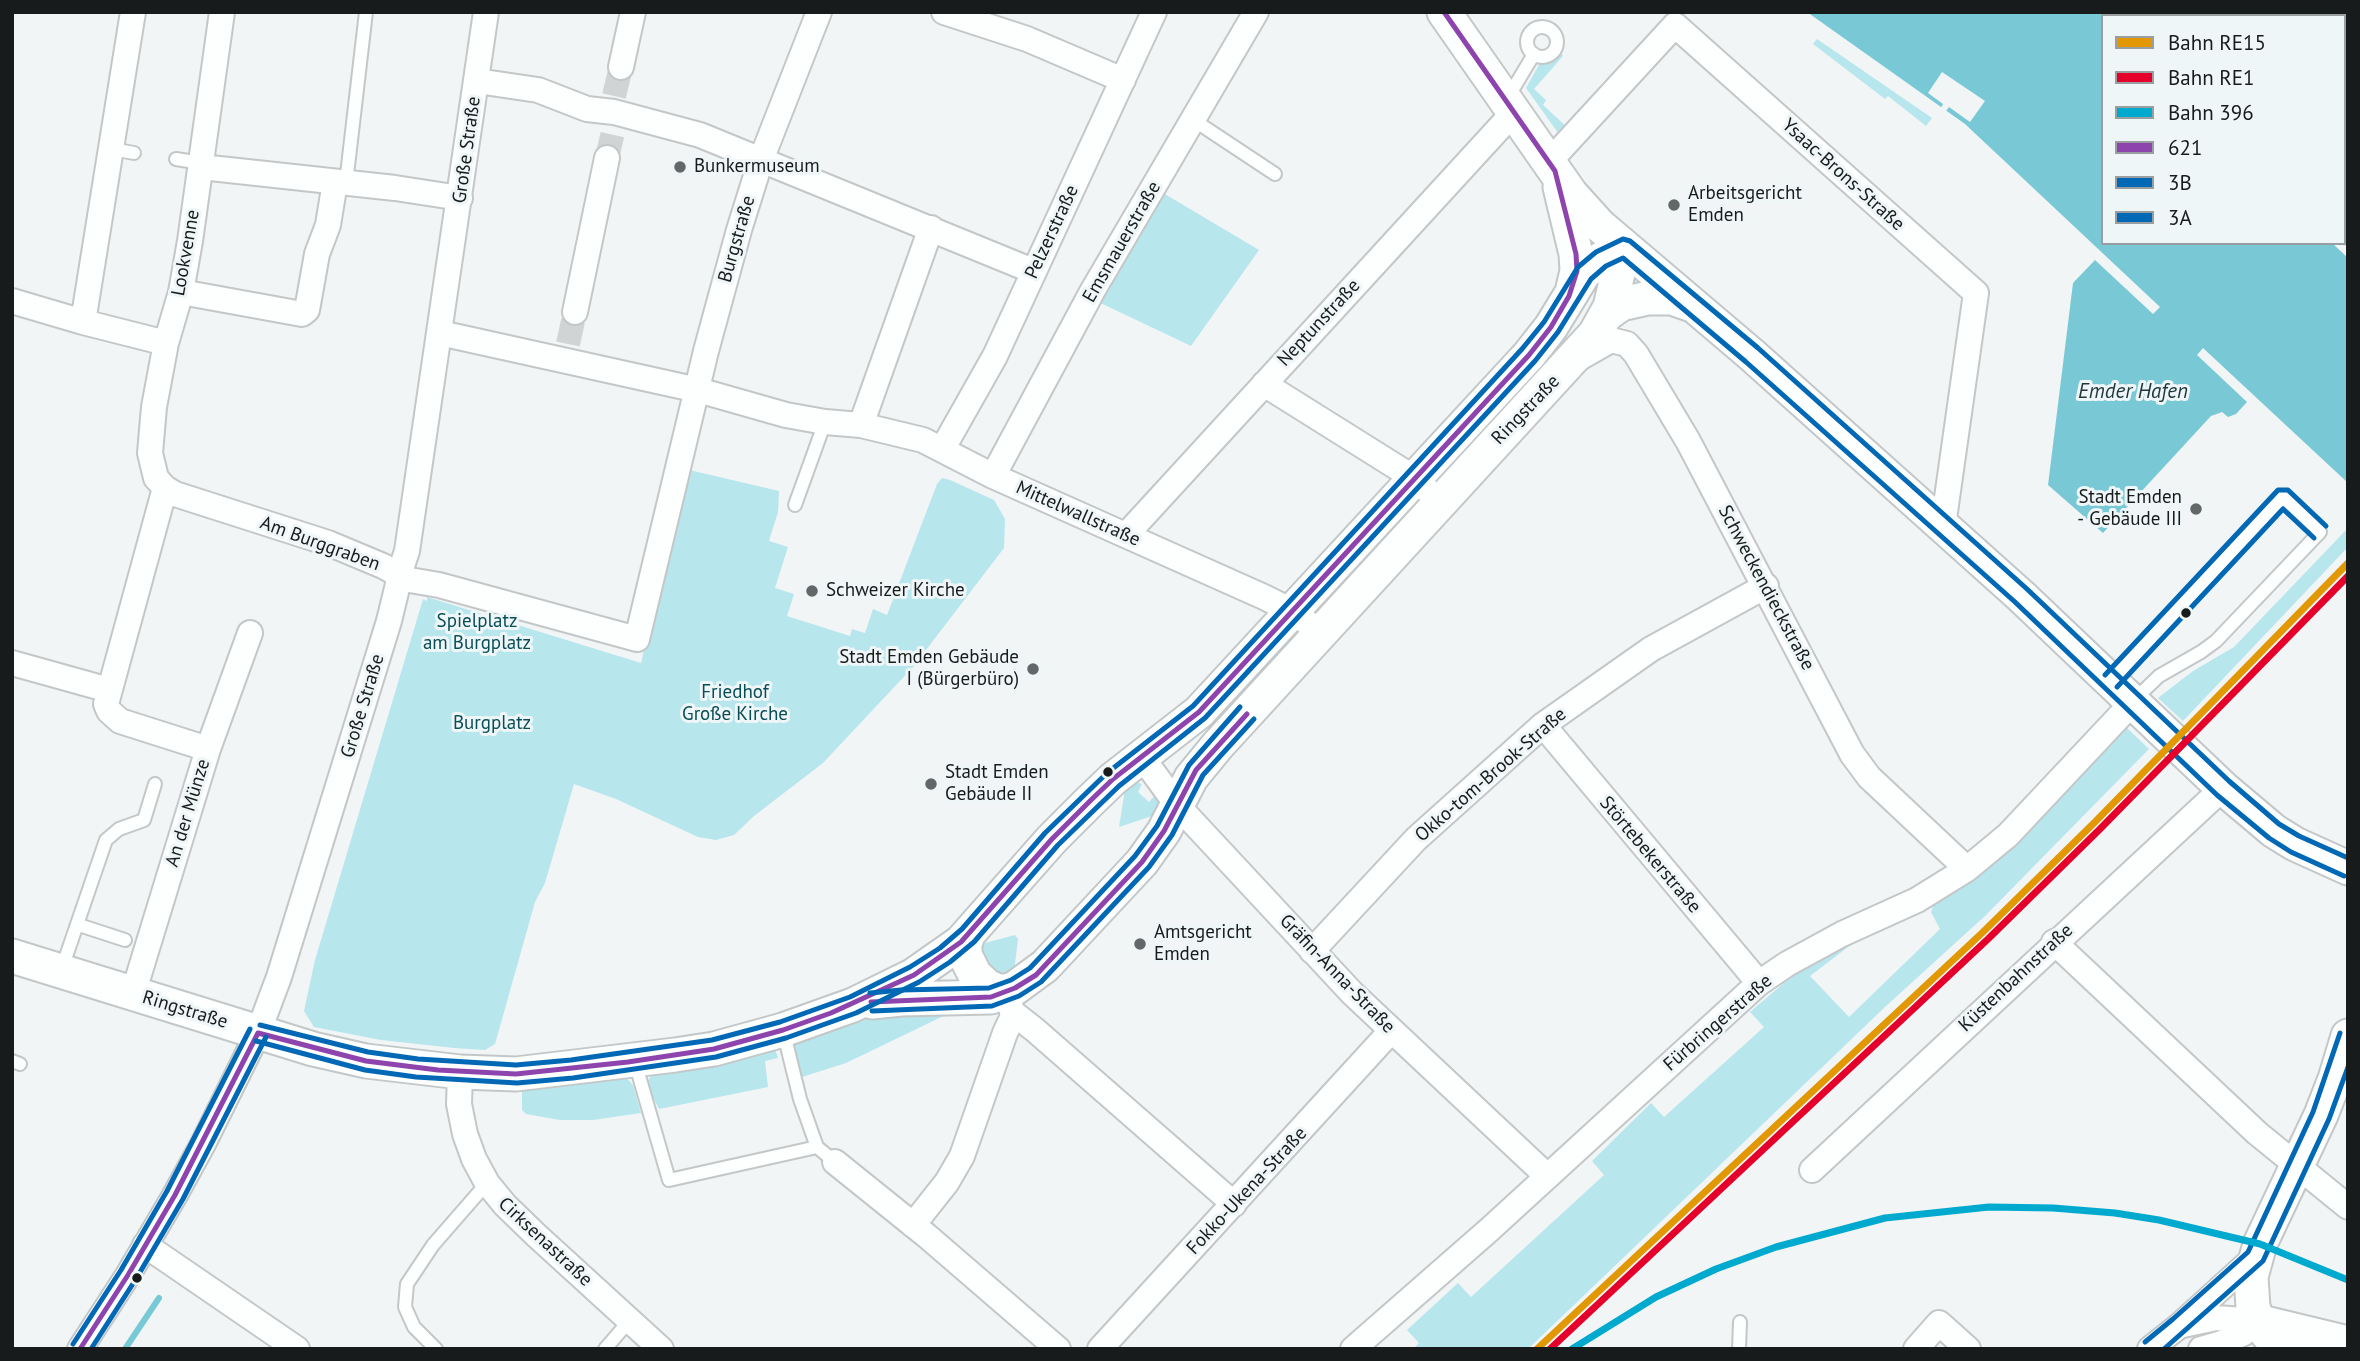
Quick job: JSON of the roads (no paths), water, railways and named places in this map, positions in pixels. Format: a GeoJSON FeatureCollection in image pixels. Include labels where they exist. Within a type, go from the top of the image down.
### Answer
{"type":"FeatureCollection","features":[{"type":"Feature","properties":{"kind":"street"},"geometry":{"type":"LineString","coordinates":[[83,322],[123,151],[133,12]]}},
{"type":"Feature","properties":{"kind":"street","name":"Lookvenne"},"geometry":{"type":"LineString","coordinates":[[165,488],[153,472],[150,441],[153,407],[166,343],[181,292],[222,12]]}},
{"type":"Feature","properties":{"kind":"street","name":"Große Straße"},"geometry":{"type":"LineString","coordinates":[[80,1349],[145,1245],[203,1144],[258,1033],[279,976],[379,654],[407,551],[486,12]]}},
{"type":"Feature","properties":{"kind":"street"},"geometry":{"type":"LineString","coordinates":[[621,67],[633,12]]}},
{"type":"Feature","properties":{"kind":"street","name":"Burgstraße"},"geometry":{"type":"LineString","coordinates":[[637,639],[717,311],[761,160],[819,12]]}},
{"type":"Feature","properties":{"kind":"street"},"geometry":{"type":"LineString","coordinates":[[944,12],[1027,39],[1123,80]]}},
{"type":"Feature","properties":{"kind":"street","name":"Pelzerstraße"},"geometry":{"type":"LineString","coordinates":[[943,448],[995,356],[1154,12]]}},
{"type":"Feature","properties":{"kind":"street","name":"Emsmauerstraße"},"geometry":{"type":"LineString","coordinates":[[993,475],[1093,290],[1256,12]]}},
{"type":"Feature","properties":{"kind":"street"},"geometry":{"type":"LineString","coordinates":[[1444,12],[1584,211],[1943,526],[2223,788],[2295,844],[2348,868]]}},
{"type":"Feature","properties":{"kind":"street","name":"Ysaac-Brons-Straße"},"geometry":{"type":"LineString","coordinates":[[1552,167],[1675,25],[1976,293],[1943,526]]}},
{"type":"Feature","properties":{"kind":"street"},"geometry":{"type":"LineString","coordinates":[[477,80],[548,92],[587,109],[614,113],[700,135],[1033,271]]}},
{"type":"Feature","properties":{"kind":"street","name":"Neptunstraße"},"geometry":{"type":"LineString","coordinates":[[1126,535],[1264,384],[1510,106]]}},
{"type":"Feature","properties":{"kind":"street"},"geometry":{"type":"LineString","coordinates":[[575,312],[607,158]]}},
{"type":"Feature","properties":{"kind":"street"},"geometry":{"type":"LineString","coordinates":[[201,165],[460,198]]}},
{"type":"Feature","properties":{"kind":"street","name":"Ringstraße"},"geometry":{"type":"LineString","coordinates":[[1552,167],[1576,254],[1577,271],[1573,288]]}},
{"type":"Feature","properties":{"kind":"street"},"geometry":{"type":"LineString","coordinates":[[181,292],[302,314],[309,304],[317,254],[340,182]]}},
{"type":"Feature","properties":{"kind":"street"},"geometry":{"type":"LineString","coordinates":[[861,425],[931,228]]}},
{"type":"Feature","properties":{"kind":"street","name":"Ringstraße"},"geometry":{"type":"LineString","coordinates":[[12,956],[258,1033],[366,1061],[460,1072],[516,1073],[635,1061],[714,1049],[783,1030],[853,1005],[914,975],[945,955],[968,935],[1062,830],[1113,779],[1199,712],[1529,355],[1551,327],[1584,272],[1624,248]]}},
{"type":"Feature","properties":{"kind":"street","name":"Ringstraße"},"geometry":{"type":"LineString","coordinates":[[853,1005],[901,999],[977,998],[1011,1003],[1028,981],[1045,967],[1150,851],[1201,765],[1439,501],[1595,334],[1615,293],[1624,248]]}},
{"type":"Feature","properties":{"kind":"street"},"geometry":{"type":"LineString","coordinates":[[1607,314],[1629,302],[1656,297],[1677,299],[1698,309]]}},
{"type":"Feature","properties":{"kind":"street"},"geometry":{"type":"LineString","coordinates":[[12,301],[166,343]]}},
{"type":"Feature","properties":{"kind":"street","name":"Mittelwallstraße"},"geometry":{"type":"LineString","coordinates":[[440,333],[495,345],[566,352],[786,415],[861,425],[902,434],[943,448],[993,475],[1292,611]]}},
{"type":"Feature","properties":{"kind":"street","name":"Schweckendieckstraße"},"geometry":{"type":"LineString","coordinates":[[1566,367],[1611,341],[1627,344],[1636,354],[1688,441],[1853,754],[1869,777],[1967,869]]}},
{"type":"Feature","properties":{"kind":"street"},"geometry":{"type":"LineString","coordinates":[[1264,384],[1414,478],[1439,501]]}},
{"type":"Feature","properties":{"kind":"street"},"geometry":{"type":"LineString","coordinates":[[165,488],[106,704],[115,718],[208,749]]}},
{"type":"Feature","properties":{"kind":"street","name":"Am Burggraben"},"geometry":{"type":"LineString","coordinates":[[165,488],[182,497],[328,543],[383,566],[394,572],[398,578],[478,595],[637,639]]}},
{"type":"Feature","properties":{"kind":"street","name":"Okko-tom-Brook-Straße"},"geometry":{"type":"LineString","coordinates":[[1312,951],[1416,839],[1543,725],[1651,649],[1766,586]]}},
{"type":"Feature","properties":{"kind":"street"},"geometry":{"type":"LineString","coordinates":[[1292,611],[1321,633]]}},
{"type":"Feature","properties":{"kind":"street","name":"An der Münze"},"geometry":{"type":"LineString","coordinates":[[132,994],[208,749],[250,633]]}},
{"type":"Feature","properties":{"kind":"street"},"geometry":{"type":"LineString","coordinates":[[12,663],[109,690]]}},
{"type":"Feature","properties":{"kind":"street","name":"Fürbringerstraße"},"geometry":{"type":"LineString","coordinates":[[1353,1349],[1759,983],[1787,964],[1842,934],[1917,900],[1967,869],[2008,835],[2122,691]]}},
{"type":"Feature","properties":{"kind":"street","name":"Störtebekerstraße"},"geometry":{"type":"LineString","coordinates":[[1543,725],[1759,983]]}},
{"type":"Feature","properties":{"kind":"street","name":"Gräfin-Anna-Straße"},"geometry":{"type":"LineString","coordinates":[[1142,757],[1177,805],[1312,951],[1391,1031],[1547,1176]]}},
{"type":"Feature","properties":{"kind":"street","name":"Küstenbahnstraße"},"geometry":{"type":"LineString","coordinates":[[1812,1170],[2054,942],[2223,788]]}},
{"type":"Feature","properties":{"kind":"street"},"geometry":{"type":"LineString","coordinates":[[968,935],[965,955],[975,975],[987,986],[998,991],[1035,1030],[1234,1204]]}},
{"type":"Feature","properties":{"kind":"street"},"geometry":{"type":"LineString","coordinates":[[2054,942],[2243,1121],[2348,1207]]}},
{"type":"Feature","properties":{"kind":"street"},"geometry":{"type":"LineString","coordinates":[[913,1225],[947,1182],[962,1156],[1005,1033],[1011,1003]]}},
{"type":"Feature","properties":{"kind":"street","name":"Fokko-Ukena-Straße"},"geometry":{"type":"LineString","coordinates":[[1100,1349],[1391,1031]]}},
{"type":"Feature","properties":{"kind":"street"},"geometry":{"type":"LineString","coordinates":[[2291,1349],[2268,1335],[2258,1321],[2250,1291],[2255,1257],[2335,1079],[2348,1036]]}},
{"type":"Feature","properties":{"kind":"street","name":"Cirksenastraße"},"geometry":{"type":"LineString","coordinates":[[460,1072],[460,1104],[465,1134],[487,1183],[505,1205],[661,1349]]}},
{"type":"Feature","properties":{"kind":"street"},"geometry":{"type":"LineString","coordinates":[[826,1154],[1058,1349]]}},
{"type":"Feature","properties":{"kind":"street"},"geometry":{"type":"LineString","coordinates":[[145,1245],[297,1349]]}},
{"type":"Feature","properties":{"kind":"street"},"geometry":{"type":"LineString","coordinates":[[2150,1349],[2255,1257]]}},
{"type":"Feature","properties":{"kind":"street"},"geometry":{"type":"LineString","coordinates":[[2179,1326],[2216,1318],[2258,1321],[2348,1343]]}},
{"type":"Feature","properties":{"kind":"street"},"geometry":{"type":"LineString","coordinates":[[2201,1349],[2244,1333],[2258,1321]]}},
{"type":"Feature","properties":{"kind":"street"},"geometry":{"type":"LineString","coordinates":[[1916,1349],[1939,1323],[1968,1349]]}},
{"type":"Feature","properties":{"kind":"lane"},"geometry":{"type":"LineString","coordinates":[[340,182],[366,12]]}},
{"type":"Feature","properties":{"kind":"lane"},"geometry":{"type":"LineString","coordinates":[[1510,106],[1534,54]]}},
{"type":"Feature","properties":{"kind":"lane"},"geometry":{"type":"LineString","coordinates":[[1192,119],[1275,174]]}},
{"type":"Feature","properties":{"kind":"lane"},"geometry":{"type":"LineString","coordinates":[[176,159],[201,165]]}},
{"type":"Feature","properties":{"kind":"lane"},"geometry":{"type":"LineString","coordinates":[[795,506],[825,422]]}},
{"type":"Feature","properties":{"kind":"lane"},"geometry":{"type":"LineString","coordinates":[[2284,498],[2320,532],[2216,641],[2159,676],[2122,691],[2284,498]]}},
{"type":"Feature","properties":{"kind":"lane"},"geometry":{"type":"LineString","coordinates":[[61,971],[106,840],[119,828],[144,820],[155,784]]}},
{"type":"Feature","properties":{"kind":"lane"},"geometry":{"type":"LineString","coordinates":[[79,925],[125,940]]}},
{"type":"Feature","properties":{"kind":"lane"},"geometry":{"type":"LineString","coordinates":[[635,1061],[669,1180],[826,1154],[800,1099],[783,1030]]}},
{"type":"Feature","properties":{"kind":"lane"},"geometry":{"type":"LineString","coordinates":[[436,1349],[414,1327],[405,1307],[407,1284],[433,1245],[487,1183]]}},
{"type":"Feature","properties":{"kind":"lane"},"geometry":{"type":"LineString","coordinates":[[605,1349],[630,1320]]}},
{"type":"Feature","properties":{"kind":"lane"},"geometry":{"type":"LineString","coordinates":[[1739,1349],[1740,1322]]}},
{"type":"Feature","properties":{"kind":"water","name":"Emder Hafen"},"geometry":{"type":"Polygon","coordinates":[[[1807,12],[2112,12],[2113,14],[2101,14],[2101,245],[2334,245],[2348,258],[2348,483],[2203,348],[2197,355],[2247,402],[2236,414],[2228,417],[2222,412],[2211,416],[2103,533],[2048,485],[2073,283],[2095,260],[2153,314],[2160,307],[1965,124],[1807,12]]]}},
{"type":"Feature","properties":{"kind":"waterway"},"geometry":{"type":"LineString","coordinates":[[125,1349],[159,1298]]}},
{"type":"Feature","properties":{"kind":"tunnel"},"geometry":{"type":"LineString","coordinates":[[614,96],[621,67]]}},
{"type":"Feature","properties":{"kind":"tunnel"},"geometry":{"type":"LineString","coordinates":[[607,158],[613,132]]}},
{"type":"Feature","properties":{"kind":"tunnel"},"geometry":{"type":"LineString","coordinates":[[568,344],[575,312]]}},
{"type":"Feature","properties":{"kind":"rail line","name":"RE15"},"geometry":{"type":"LineString","coordinates":[[1537,1349],[1982,933],[2094,823],[2348,563]]}},
{"type":"Feature","properties":{"kind":"rail line","name":"RE1"},"geometry":{"type":"LineString","coordinates":[[1550,1349],[1988,939],[2348,576]]}},
{"type":"Feature","properties":{"kind":"rail line","name":"396"},"geometry":{"type":"LineString","coordinates":[[1572,1349],[1656,1297],[1716,1269],[1776,1247],[1885,1218],[1989,1207],[2053,1208],[2159,1220],[2260,1244],[2348,1280]]}},
{"type":"Feature","properties":{"kind":"place","name":"Bunkermuseum"},"geometry":{"type":"Point","coordinates":[680,167]}},
{"type":"Feature","properties":{"kind":"place","name":"Arbeitsgericht Emden"},"geometry":{"type":"Point","coordinates":[1674,205]}},
{"type":"Feature","properties":{"kind":"place","name":"Stadt Emden - Gebäude III"},"geometry":{"type":"Point","coordinates":[2196,509]}},
{"type":"Feature","properties":{"kind":"place","name":"Schweizer Kirche"},"geometry":{"type":"Point","coordinates":[812,591]}},
{"type":"Feature","properties":{"kind":"place","name":"Stadt Emden Gebäude I (Bürgerbüro)"},"geometry":{"type":"Point","coordinates":[1033,669]}},
{"type":"Feature","properties":{"kind":"place","name":"Stadt Emden Gebäude II"},"geometry":{"type":"Point","coordinates":[931,784]}},
{"type":"Feature","properties":{"kind":"place","name":"Amtsgericht Emden"},"geometry":{"type":"Point","coordinates":[1140,944]}},
{"type":"Feature","properties":{"kind":"park label","name":"Spielplatz am Burgplatz"},"geometry":{"type":"Point","coordinates":[477,633]}},
{"type":"Feature","properties":{"kind":"park label","name":"Friedhof Große Kirche"},"geometry":{"type":"Point","coordinates":[735,704]}},
{"type":"Feature","properties":{"kind":"park label","name":"Burgplatz"},"geometry":{"type":"Point","coordinates":[492,724]}}]}
